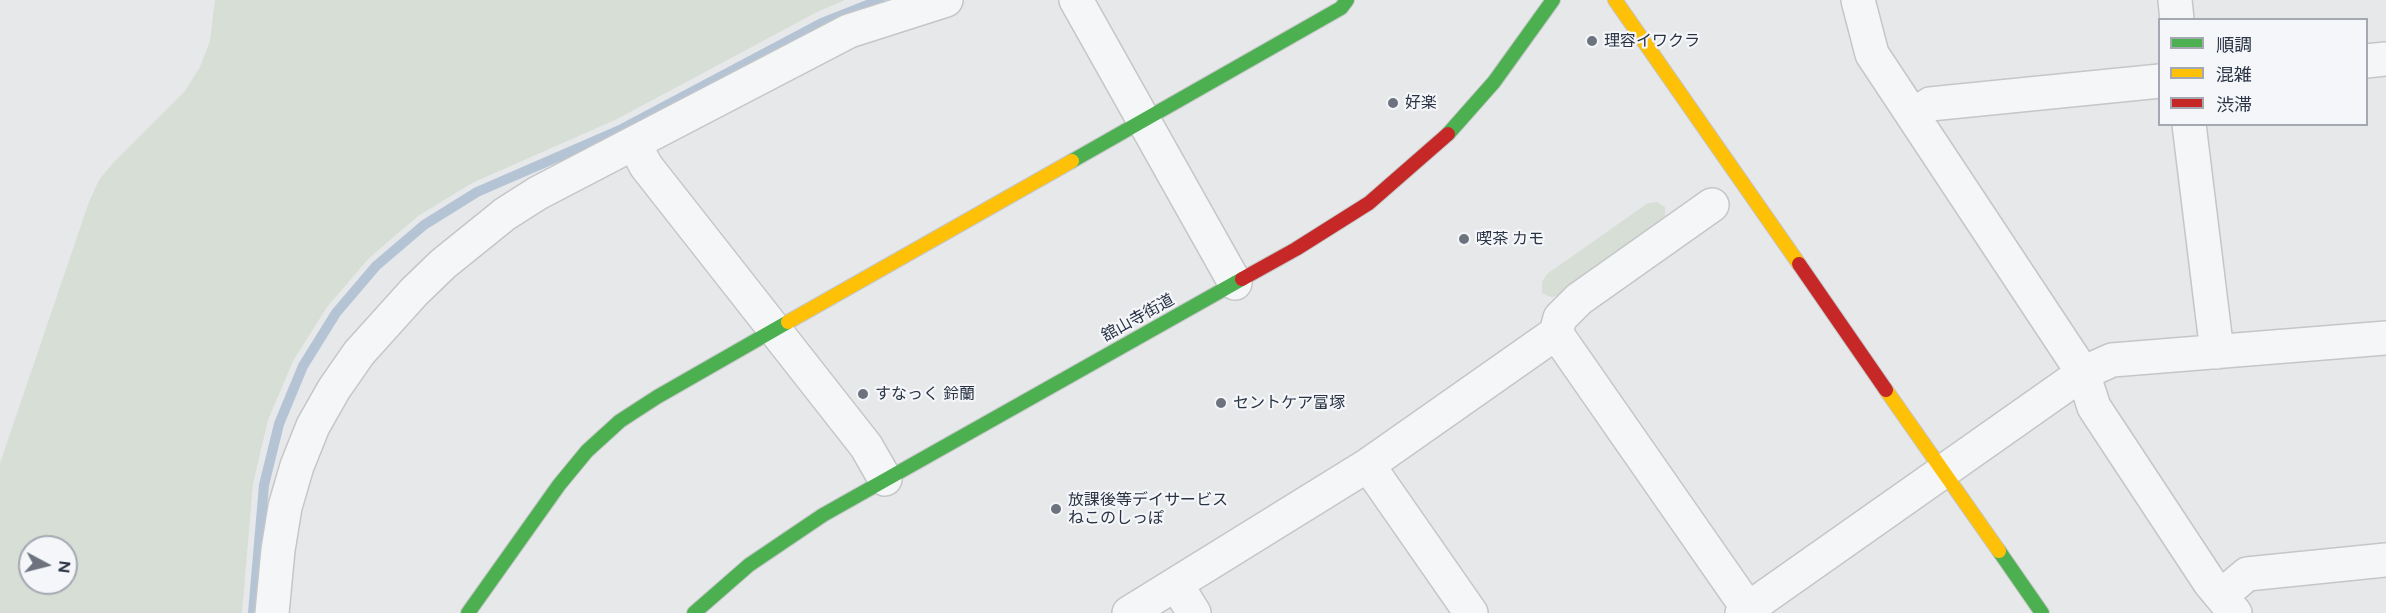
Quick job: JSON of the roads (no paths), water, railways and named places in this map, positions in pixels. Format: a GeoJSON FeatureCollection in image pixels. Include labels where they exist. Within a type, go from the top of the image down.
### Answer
{"type":"FeatureCollection","features":[{"type":"Feature","properties":{"kind":"street"},"geometry":{"type":"LineString","coordinates":[[272,613],[285,507],[297,466],[313,426],[334,389],[359,353],[414,292],[473,238],[538,193],[849,31],[946,0]]}},
{"type":"Feature","properties":{"kind":"street"},"geometry":{"type":"LineString","coordinates":[[1076,0],[1235,283]]}},
{"type":"Feature","properties":{"kind":"street"},"geometry":{"type":"LineString","coordinates":[[468,613],[559,485],[587,451],[620,421],[657,397],[1341,8],[1347,0]]}},
{"type":"Feature","properties":{"kind":"street","name":"舘山寺街道"},"geometry":{"type":"LineString","coordinates":[[694,613],[749,565],[785,538],[885,479],[1333,227],[1403,176],[1466,116],[1501,74],[1553,0]]}},
{"type":"Feature","properties":{"kind":"street"},"geometry":{"type":"LineString","coordinates":[[1615,0],[2042,613]]}},
{"type":"Feature","properties":{"kind":"street"},"geometry":{"type":"LineString","coordinates":[[1858,0],[1872,54],[2082,373],[2094,407],[2210,583],[2228,604],[2247,574],[2386,560]]}},
{"type":"Feature","properties":{"kind":"street"},"geometry":{"type":"LineString","coordinates":[[2175,0],[2177,18]]}},
{"type":"Feature","properties":{"kind":"street"},"geometry":{"type":"LineString","coordinates":[[2368,61],[2386,59]]}},
{"type":"Feature","properties":{"kind":"street"},"geometry":{"type":"LineString","coordinates":[[1913,115],[1930,104],[2158,81]]}},
{"type":"Feature","properties":{"kind":"street"},"geometry":{"type":"LineString","coordinates":[[2189,126],[2217,352]]}},
{"type":"Feature","properties":{"kind":"street"},"geometry":{"type":"LineString","coordinates":[[634,144],[646,166],[866,446],[885,479]]}},
{"type":"Feature","properties":{"kind":"street"},"geometry":{"type":"LineString","coordinates":[[1129,613],[1368,465],[1556,333],[1560,318],[1579,299],[1712,205]]}},
{"type":"Feature","properties":{"kind":"street"},"geometry":{"type":"LineString","coordinates":[[1556,333],[1747,612],[2082,373],[2112,360],[2386,338]]}},
{"type":"Feature","properties":{"kind":"street"},"geometry":{"type":"LineString","coordinates":[[1368,465],[1471,613]]}},
{"type":"Feature","properties":{"kind":"street"},"geometry":{"type":"LineString","coordinates":[[1176,584],[1194,613]]}},
{"type":"Feature","properties":{"kind":"waterway"},"geometry":{"type":"LineString","coordinates":[[253,613],[264,485],[279,424],[303,366],[336,313],[376,266],[424,225],[477,192],[622,129],[822,23],[880,0]]}},
{"type":"Feature","properties":{"kind":"place","name":"理容イワクラ"},"geometry":{"type":"Point","coordinates":[1592,41]}},
{"type":"Feature","properties":{"kind":"place","name":"好楽"},"geometry":{"type":"Point","coordinates":[1393,103]}},
{"type":"Feature","properties":{"kind":"place","name":"喫茶 カモ"},"geometry":{"type":"Point","coordinates":[1464,239]}},
{"type":"Feature","properties":{"kind":"place","name":"すなっく 鈴蘭"},"geometry":{"type":"Point","coordinates":[863,394]}},
{"type":"Feature","properties":{"kind":"place","name":"セントケア富塚"},"geometry":{"type":"Point","coordinates":[1221,403]}},
{"type":"Feature","properties":{"kind":"place","name":"放課後等デイサービス ねこのしっぽ"},"geometry":{"type":"Point","coordinates":[1056,509]}}]}
